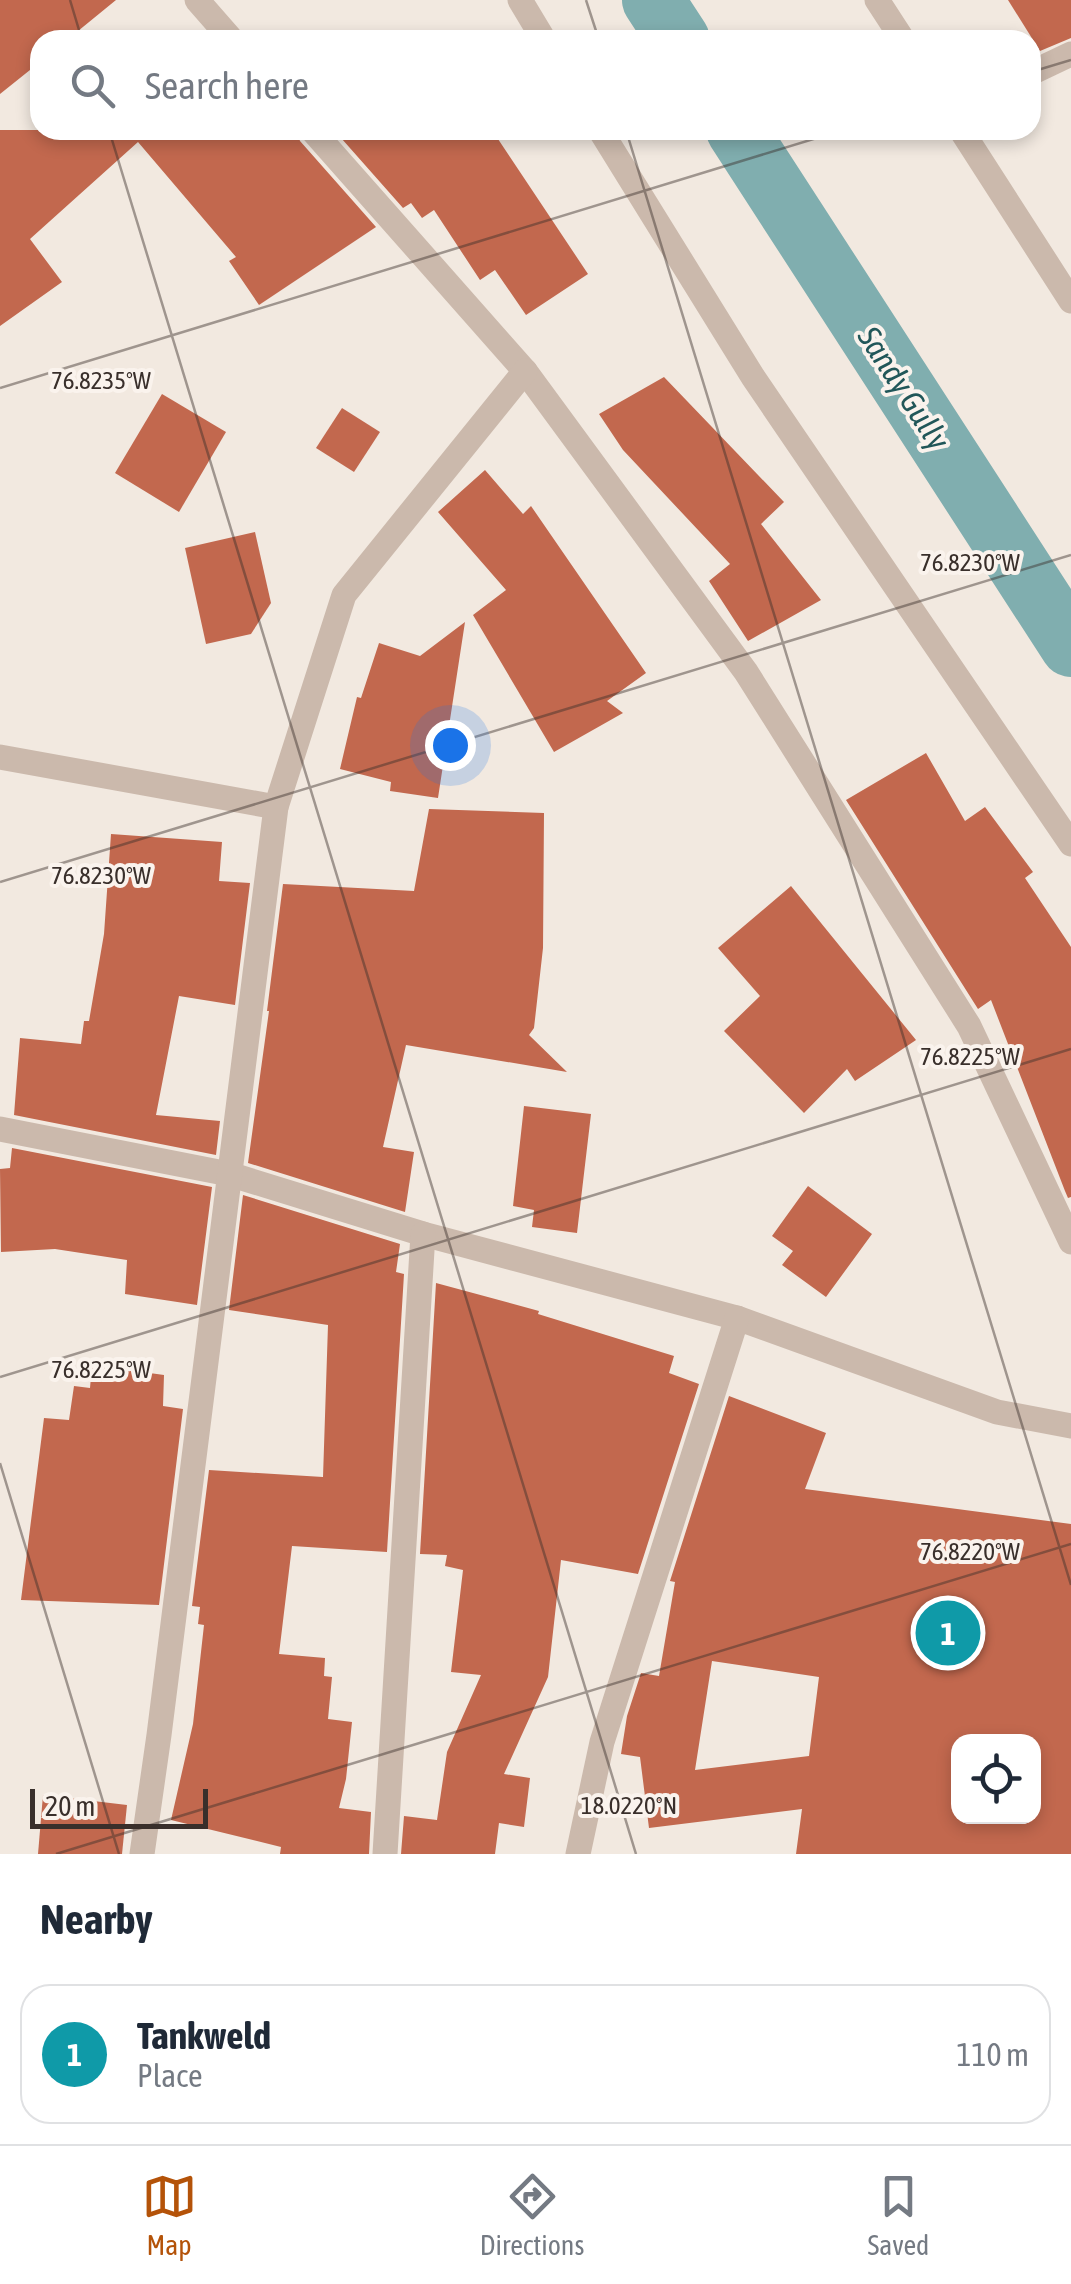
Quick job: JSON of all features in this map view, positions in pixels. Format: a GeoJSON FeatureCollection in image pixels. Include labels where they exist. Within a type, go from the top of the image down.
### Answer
{"type":"FeatureCollection","features":[{"type":"Feature","properties":{"kind":"street"},"geometry":{"type":"LineString","coordinates":[[197,0],[223,30]]}},
{"type":"Feature","properties":{"kind":"street"},"geometry":{"type":"LineString","coordinates":[[520,0],[538,30]]}},
{"type":"Feature","properties":{"kind":"street"},"geometry":{"type":"LineString","coordinates":[[877,0],[896,30]]}},
{"type":"Feature","properties":{"kind":"street"},"geometry":{"type":"LineString","coordinates":[[1041,68],[1071,54]]}},
{"type":"Feature","properties":{"kind":"street"},"geometry":{"type":"LineString","coordinates":[[321,140],[525,372],[746,672],[969,1026],[1071,1242]]}},
{"type":"Feature","properties":{"kind":"street"},"geometry":{"type":"LineString","coordinates":[[606,140],[753,377],[1071,844]]}},
{"type":"Feature","properties":{"kind":"street"},"geometry":{"type":"LineString","coordinates":[[967,140],[1071,301]]}},
{"type":"Feature","properties":{"kind":"street"},"geometry":{"type":"LineString","coordinates":[[142,1854],[276,807],[344,595],[525,372]]}},
{"type":"Feature","properties":{"kind":"street"},"geometry":{"type":"LineString","coordinates":[[0,757],[276,807]]}},
{"type":"Feature","properties":{"kind":"street"},"geometry":{"type":"LineString","coordinates":[[0,1129],[229,1174],[423,1234],[737,1318],[998,1412],[1071,1426]]}},
{"type":"Feature","properties":{"kind":"street"},"geometry":{"type":"LineString","coordinates":[[385,1854],[423,1234]]}},
{"type":"Feature","properties":{"kind":"street"},"geometry":{"type":"LineString","coordinates":[[578,1854],[602,1742],[737,1318]]}},
{"type":"Feature","properties":{"kind":"building"},"geometry":{"type":"Polygon","coordinates":[[[0,0],[116,0],[79,30],[30,30],[30,70],[0,94],[0,0]]]}},
{"type":"Feature","properties":{"kind":"building"},"geometry":{"type":"Polygon","coordinates":[[[1008,0],[1071,0],[1071,38],[1041,51],[1041,30],[1027,30],[1008,0]]]}},
{"type":"Feature","properties":{"kind":"building"},"geometry":{"type":"Polygon","coordinates":[[[0,130],[30,130],[30,140],[300,140],[376,227],[259,305],[229,261],[236,257],[138,142],[30,239],[62,282],[0,326],[0,130]]]}},
{"type":"Feature","properties":{"kind":"building"},"geometry":{"type":"Polygon","coordinates":[[[343,140],[499,140],[588,274],[526,315],[495,270],[480,280],[434,210],[422,218],[411,203],[403,208],[343,140]]]}},
{"type":"Feature","properties":{"kind":"building"},"geometry":{"type":"Polygon","coordinates":[[[664,377],[784,502],[761,524],[821,600],[748,641],[709,581],[730,564],[623,450],[599,414],[664,377]]]}},
{"type":"Feature","properties":{"kind":"building"},"geometry":{"type":"Polygon","coordinates":[[[162,394],[226,432],[179,512],[115,473],[162,394]]]}},
{"type":"Feature","properties":{"kind":"building"},"geometry":{"type":"Polygon","coordinates":[[[342,408],[380,432],[354,472],[316,448],[342,408]]]}},
{"type":"Feature","properties":{"kind":"building"},"geometry":{"type":"Polygon","coordinates":[[[485,470],[523,514],[531,506],[646,673],[607,701],[623,713],[554,752],[473,615],[506,590],[438,512],[485,470]]]}},
{"type":"Feature","properties":{"kind":"building"},"geometry":{"type":"Polygon","coordinates":[[[255,532],[271,603],[251,634],[206,644],[185,548],[255,532]]]}},
{"type":"Feature","properties":{"kind":"building"},"geometry":{"type":"Polygon","coordinates":[[[465,622],[438,798],[390,791],[391,782],[340,769],[357,697],[361,698],[379,643],[420,656],[465,622]]]}},
{"type":"Feature","properties":{"kind":"building"},"geometry":{"type":"Polygon","coordinates":[[[926,753],[965,821],[985,807],[1033,872],[1025,878],[1071,947],[1068,1198],[991,1000],[978,1009],[846,800],[926,753]]]}},
{"type":"Feature","properties":{"kind":"building"},"geometry":{"type":"Polygon","coordinates":[[[429,809],[544,813],[543,948],[534,1028],[529,1035],[567,1072],[406,1045],[383,1147],[414,1152],[405,1212],[248,1163],[283,884],[414,891],[429,809]]]}},
{"type":"Feature","properties":{"kind":"building"},"geometry":{"type":"Polygon","coordinates":[[[111,834],[222,842],[219,881],[250,883],[235,1005],[179,996],[156,1115],[220,1121],[216,1155],[14,1115],[20,1038],[81,1044],[84,1021],[89,1021],[104,934],[111,834]]]}},
{"type":"Feature","properties":{"kind":"building"},"geometry":{"type":"Polygon","coordinates":[[[791,886],[916,1040],[855,1081],[847,1069],[804,1113],[724,1031],[760,996],[718,948],[791,886]]]}},
{"type":"Feature","properties":{"kind":"building"},"geometry":{"type":"Polygon","coordinates":[[[524,1106],[591,1114],[577,1233],[532,1227],[534,1210],[513,1206],[524,1106]]]}},
{"type":"Feature","properties":{"kind":"building"},"geometry":{"type":"Polygon","coordinates":[[[12,1148],[212,1187],[197,1305],[125,1294],[127,1260],[55,1249],[1,1252],[0,1169],[10,1168],[12,1148]]]}},
{"type":"Feature","properties":{"kind":"building"},"geometry":{"type":"Polygon","coordinates":[[[808,1186],[872,1234],[826,1297],[782,1265],[793,1251],[772,1236],[808,1186]]]}},
{"type":"Feature","properties":{"kind":"building"},"geometry":{"type":"Polygon","coordinates":[[[243,1195],[400,1244],[396,1272],[404,1274],[387,1552],[292,1546],[279,1654],[325,1658],[324,1676],[332,1677],[328,1719],[352,1722],[339,1808],[371,1812],[369,1854],[280,1854],[281,1847],[171,1820],[193,1724],[204,1625],[198,1624],[200,1607],[192,1606],[209,1470],[323,1477],[328,1325],[229,1310],[243,1195]]]}},
{"type":"Feature","properties":{"kind":"building"},"geometry":{"type":"Polygon","coordinates":[[[436,1283],[539,1311],[538,1314],[674,1356],[669,1373],[699,1384],[638,1574],[561,1560],[548,1677],[504,1774],[530,1778],[524,1827],[499,1823],[495,1854],[401,1854],[404,1816],[437,1820],[447,1752],[481,1675],[451,1672],[463,1570],[445,1566],[447,1555],[420,1554],[436,1283]]]}},
{"type":"Feature","properties":{"kind":"building"},"geometry":{"type":"Polygon","coordinates":[[[92,1365],[164,1375],[163,1406],[183,1409],[159,1605],[21,1600],[44,1418],[69,1420],[74,1386],[90,1388],[92,1365]]]}},
{"type":"Feature","properties":{"kind":"building"},"geometry":{"type":"Polygon","coordinates":[[[729,1396],[826,1433],[805,1489],[1071,1524],[1071,1854],[796,1854],[802,1809],[649,1828],[640,1757],[621,1754],[627,1716],[641,1673],[659,1676],[675,1582],[670,1581],[729,1396]],[[712,1661],[695,1770],[809,1756],[819,1677],[712,1661]]]}},
{"type":"Feature","properties":{"kind":"building"},"geometry":{"type":"Polygon","coordinates":[[[43,1795],[127,1805],[122,1854],[38,1854],[43,1795]]]}},
{"type":"Feature","properties":{"kind":"waterway","name":"Sandy Gully"},"geometry":{"type":"LineString","coordinates":[[653,0],[672,30]]}},
{"type":"Feature","properties":{"kind":"waterway","name":"Sandy Gully"},"geometry":{"type":"LineString","coordinates":[[743,140],[1071,646]]}},
{"type":"Feature","properties":{"kind":"place","name":"Tankweld"},"geometry":{"type":"Point","coordinates":[948,1633]}}]}
